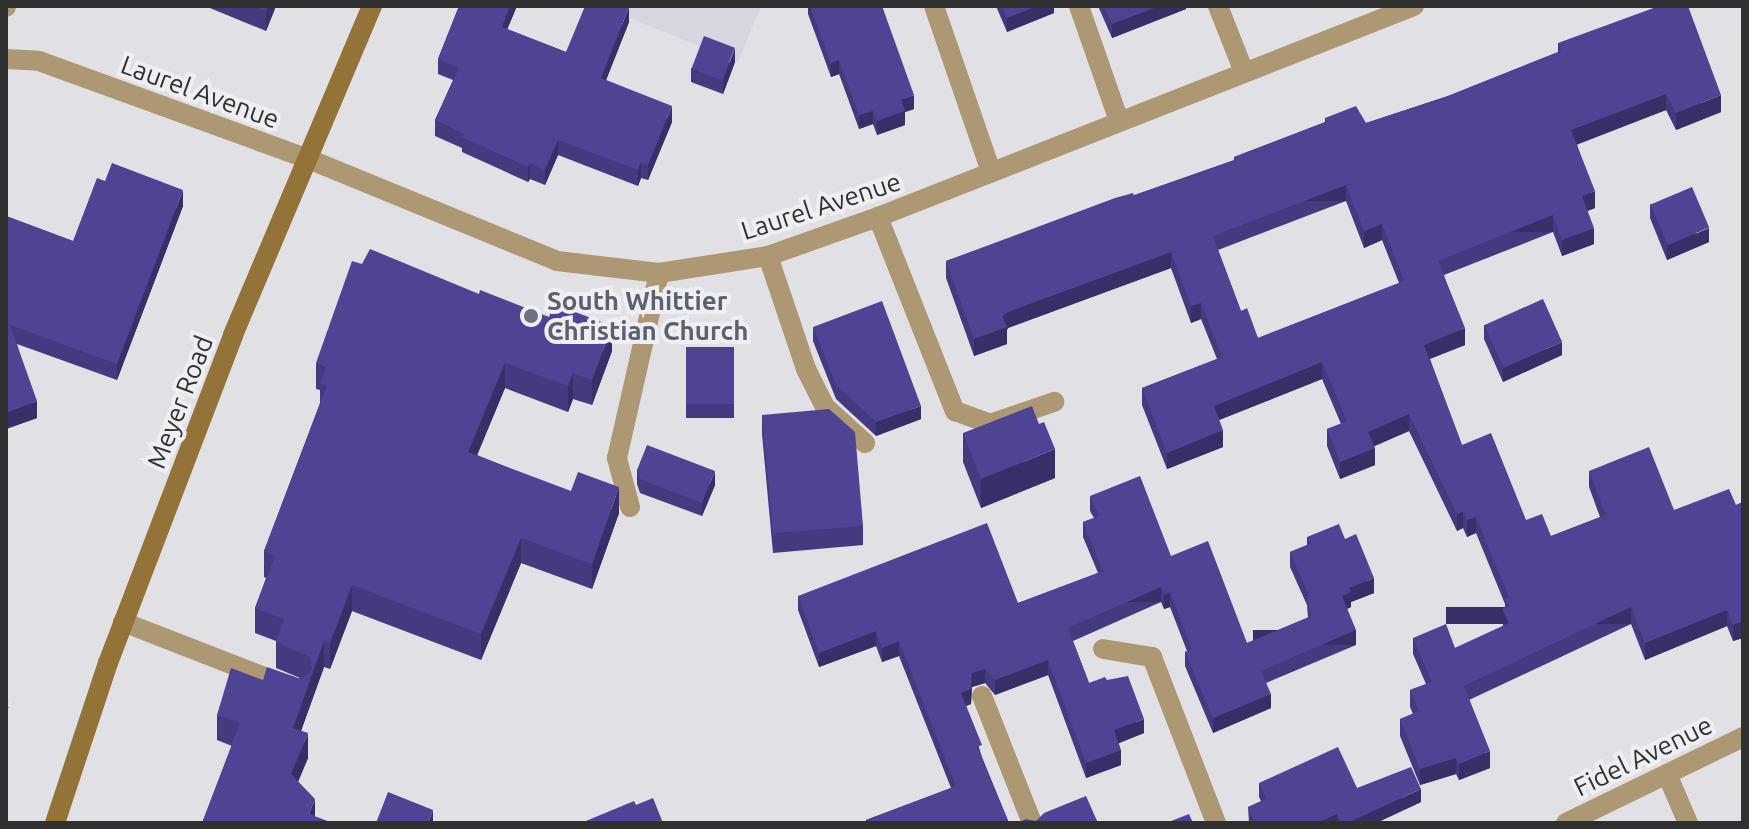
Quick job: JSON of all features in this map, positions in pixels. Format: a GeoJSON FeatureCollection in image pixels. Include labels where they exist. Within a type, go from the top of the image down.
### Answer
{"type":"FeatureCollection","features":[{"type":"Feature","properties":{"kind":"main road","name":"Meyer Road"},"geometry":{"type":"LineString","coordinates":[[55,823],[123,622],[306,158],[372,6]]}},
{"type":"Feature","properties":{"kind":"street"},"geometry":{"type":"LineString","coordinates":[[934,6],[991,172]]}},
{"type":"Feature","properties":{"kind":"street"},"geometry":{"type":"LineString","coordinates":[[1079,6],[1119,121]]}},
{"type":"Feature","properties":{"kind":"street"},"geometry":{"type":"LineString","coordinates":[[1218,6],[1244,72]]}},
{"type":"Feature","properties":{"kind":"street","name":"Laurel Avenue"},"geometry":{"type":"LineString","coordinates":[[6,59],[39,61],[306,158],[557,261],[659,273],[768,256],[878,217],[1414,6]]}},
{"type":"Feature","properties":{"kind":"street"},"geometry":{"type":"LineString","coordinates":[[878,217],[955,411],[990,424],[1054,402]]}},
{"type":"Feature","properties":{"kind":"street"},"geometry":{"type":"LineString","coordinates":[[768,256],[806,369],[825,407],[865,443]]}},
{"type":"Feature","properties":{"kind":"street"},"geometry":{"type":"LineString","coordinates":[[630,507],[617,458],[659,273]]}},
{"type":"Feature","properties":{"kind":"street"},"geometry":{"type":"LineString","coordinates":[[123,622],[300,691]]}},
{"type":"Feature","properties":{"kind":"street"},"geometry":{"type":"LineString","coordinates":[[1103,649],[1152,657],[1216,823]]}},
{"type":"Feature","properties":{"kind":"street"},"geometry":{"type":"LineString","coordinates":[[982,696],[1032,823]]}},
{"type":"Feature","properties":{"kind":"street","name":"Fidel Avenue"},"geometry":{"type":"LineString","coordinates":[[1566,823],[1743,737]]}},
{"type":"Feature","properties":{"kind":"street"},"geometry":{"type":"LineString","coordinates":[[1667,774],[1688,823]]}},
{"type":"Feature","properties":{"kind":"path"},"geometry":{"type":"LineString","coordinates":[[6,706],[13,703]]}},
{"type":"Feature","properties":{"kind":"shaded area"},"geometry":{"type":"Polygon","coordinates":[[[600,6],[761,6],[738,62],[600,6]]]}},
{"type":"Feature","properties":{"kind":"building"},"geometry":{"type":"Polygon","coordinates":[[[459,6],[510,6],[502,27],[566,52],[585,6],[629,7],[601,78],[672,106],[648,165],[641,162],[638,170],[558,140],[545,170],[530,163],[528,167],[462,137],[464,134],[435,120],[459,68],[438,59],[459,6]]]}},
{"type":"Feature","properties":{"kind":"building"},"geometry":{"type":"Polygon","coordinates":[[[810,6],[882,6],[914,95],[901,100],[905,111],[877,121],[873,111],[859,115],[839,60],[831,63],[810,6]]]}},
{"type":"Feature","properties":{"kind":"building"},"geometry":{"type":"Polygon","coordinates":[[[1002,6],[1037,6],[1007,18],[1002,6]]]}},
{"type":"Feature","properties":{"kind":"building"},"geometry":{"type":"Polygon","coordinates":[[[1104,6],[1159,6],[1112,24],[1104,6]]]}},
{"type":"Feature","properties":{"kind":"building"},"geometry":{"type":"Polygon","coordinates":[[[1659,6],[1688,6],[1721,95],[1676,113],[1666,94],[1571,130],[1595,191],[1582,196],[1594,228],[1562,240],[1553,215],[1438,261],[1465,328],[1424,345],[1462,445],[1491,433],[1526,520],[1542,514],[1551,536],[1606,515],[1589,471],[1649,447],[1674,510],[1729,489],[1736,505],[1743,502],[1743,621],[1733,625],[1727,610],[1645,643],[1631,607],[1464,686],[1490,751],[1459,764],[1456,758],[1420,769],[1400,719],[1419,711],[1410,690],[1432,682],[1413,638],[1446,624],[1455,648],[1509,623],[1502,609],[1509,606],[1505,599],[1509,597],[1476,517],[1467,520],[1463,512],[1457,514],[1409,414],[1368,432],[1375,448],[1340,462],[1327,429],[1347,421],[1322,362],[1214,406],[1223,430],[1167,453],[1142,388],[1222,357],[1201,303],[1191,306],[1171,252],[1008,312],[1002,316],[1007,327],[974,339],[946,261],[1115,198],[1133,193],[1134,196],[1236,160],[1234,157],[1326,122],[1325,118],[1356,106],[1366,123],[1448,96],[1561,51],[1558,43],[1659,6]],[[1346,185],[1213,236],[1241,311],[1247,308],[1258,338],[1404,281],[1382,224],[1364,231],[1346,185]]]}},
{"type":"Feature","properties":{"kind":"building"},"geometry":{"type":"Polygon","coordinates":[[[704,36],[735,48],[722,81],[691,69],[704,36]]]}},
{"type":"Feature","properties":{"kind":"building"},"geometry":{"type":"Polygon","coordinates":[[[112,163],[183,190],[117,364],[10,325],[37,401],[6,413],[6,216],[73,241],[97,178],[105,181],[112,163]]]}},
{"type":"Feature","properties":{"kind":"building"},"geometry":{"type":"Polygon","coordinates":[[[1692,187],[1709,228],[1668,245],[1651,205],[1692,187]]]}},
{"type":"Feature","properties":{"kind":"building"},"geometry":{"type":"Polygon","coordinates":[[[370,249],[479,294],[480,290],[549,317],[554,304],[612,326],[592,380],[573,373],[568,386],[505,363],[468,452],[571,491],[578,472],[619,487],[592,564],[521,538],[481,634],[352,585],[330,643],[324,641],[293,728],[308,733],[291,774],[315,799],[309,814],[333,823],[202,823],[240,723],[217,715],[231,668],[263,680],[267,667],[301,679],[312,670],[310,657],[276,642],[284,619],[255,608],[275,556],[264,551],[327,386],[320,384],[326,367],[316,363],[352,261],[362,264],[370,249]]]}},
{"type":"Feature","properties":{"kind":"building"},"geometry":{"type":"Polygon","coordinates":[[[1543,299],[1562,342],[1504,368],[1485,325],[1543,299]]]}},
{"type":"Feature","properties":{"kind":"building"},"geometry":{"type":"Polygon","coordinates":[[[882,301],[921,406],[876,422],[836,385],[813,327],[882,301]]]}},
{"type":"Feature","properties":{"kind":"building"},"geometry":{"type":"Polygon","coordinates":[[[686,347],[734,347],[734,404],[686,404],[686,347]]]}},
{"type":"Feature","properties":{"kind":"building"},"geometry":{"type":"Polygon","coordinates":[[[1032,406],[1039,424],[1044,422],[1055,449],[981,479],[963,433],[1032,406]]]}},
{"type":"Feature","properties":{"kind":"building"},"geometry":{"type":"Polygon","coordinates":[[[829,409],[855,432],[863,526],[773,533],[762,415],[829,409]]]}},
{"type":"Feature","properties":{"kind":"building"},"geometry":{"type":"Polygon","coordinates":[[[647,445],[715,471],[702,503],[640,479],[637,470],[647,445]]]}},
{"type":"Feature","properties":{"kind":"building"},"geometry":{"type":"Polygon","coordinates":[[[1140,476],[1171,556],[1208,541],[1247,643],[1311,616],[1307,599],[1310,598],[1290,552],[1310,544],[1307,537],[1339,524],[1345,539],[1356,534],[1374,578],[1349,588],[1351,592],[1342,596],[1356,630],[1261,671],[1271,694],[1213,718],[1185,652],[1192,649],[1170,592],[1164,595],[1161,587],[1068,628],[1089,683],[1105,677],[1107,680],[1128,676],[1144,719],[1114,730],[1121,750],[1086,763],[1048,660],[995,680],[985,669],[972,673],[971,689],[961,693],[982,745],[977,747],[1009,823],[868,823],[866,820],[956,786],[899,641],[882,648],[876,631],[819,653],[798,596],[987,523],[1018,603],[1103,571],[1083,522],[1099,516],[1090,496],[1140,476]]]}},
{"type":"Feature","properties":{"kind":"building"},"geometry":{"type":"Polygon","coordinates":[[[1338,747],[1357,788],[1411,767],[1421,789],[1347,823],[1342,823],[1337,814],[1317,823],[1255,823],[1248,807],[1267,799],[1259,783],[1338,747]]]}},
{"type":"Feature","properties":{"kind":"building"},"geometry":{"type":"Polygon","coordinates":[[[388,792],[433,810],[428,823],[376,823],[388,792]]]}},
{"type":"Feature","properties":{"kind":"building"},"geometry":{"type":"Polygon","coordinates":[[[1086,796],[1098,823],[1017,823],[1026,819],[1036,821],[1044,813],[1086,796]]]}},
{"type":"Feature","properties":{"kind":"building"},"geometry":{"type":"Polygon","coordinates":[[[653,798],[663,823],[581,823],[634,801],[636,805],[653,798]]]}},
{"type":"Feature","properties":{"kind":"building"},"geometry":{"type":"Polygon","coordinates":[[[1189,814],[1193,823],[1166,823],[1189,814]]]}},
{"type":"Feature","properties":{"kind":"place","name":"South Whittier Christian Church"},"geometry":{"type":"Point","coordinates":[531,316]}}]}
